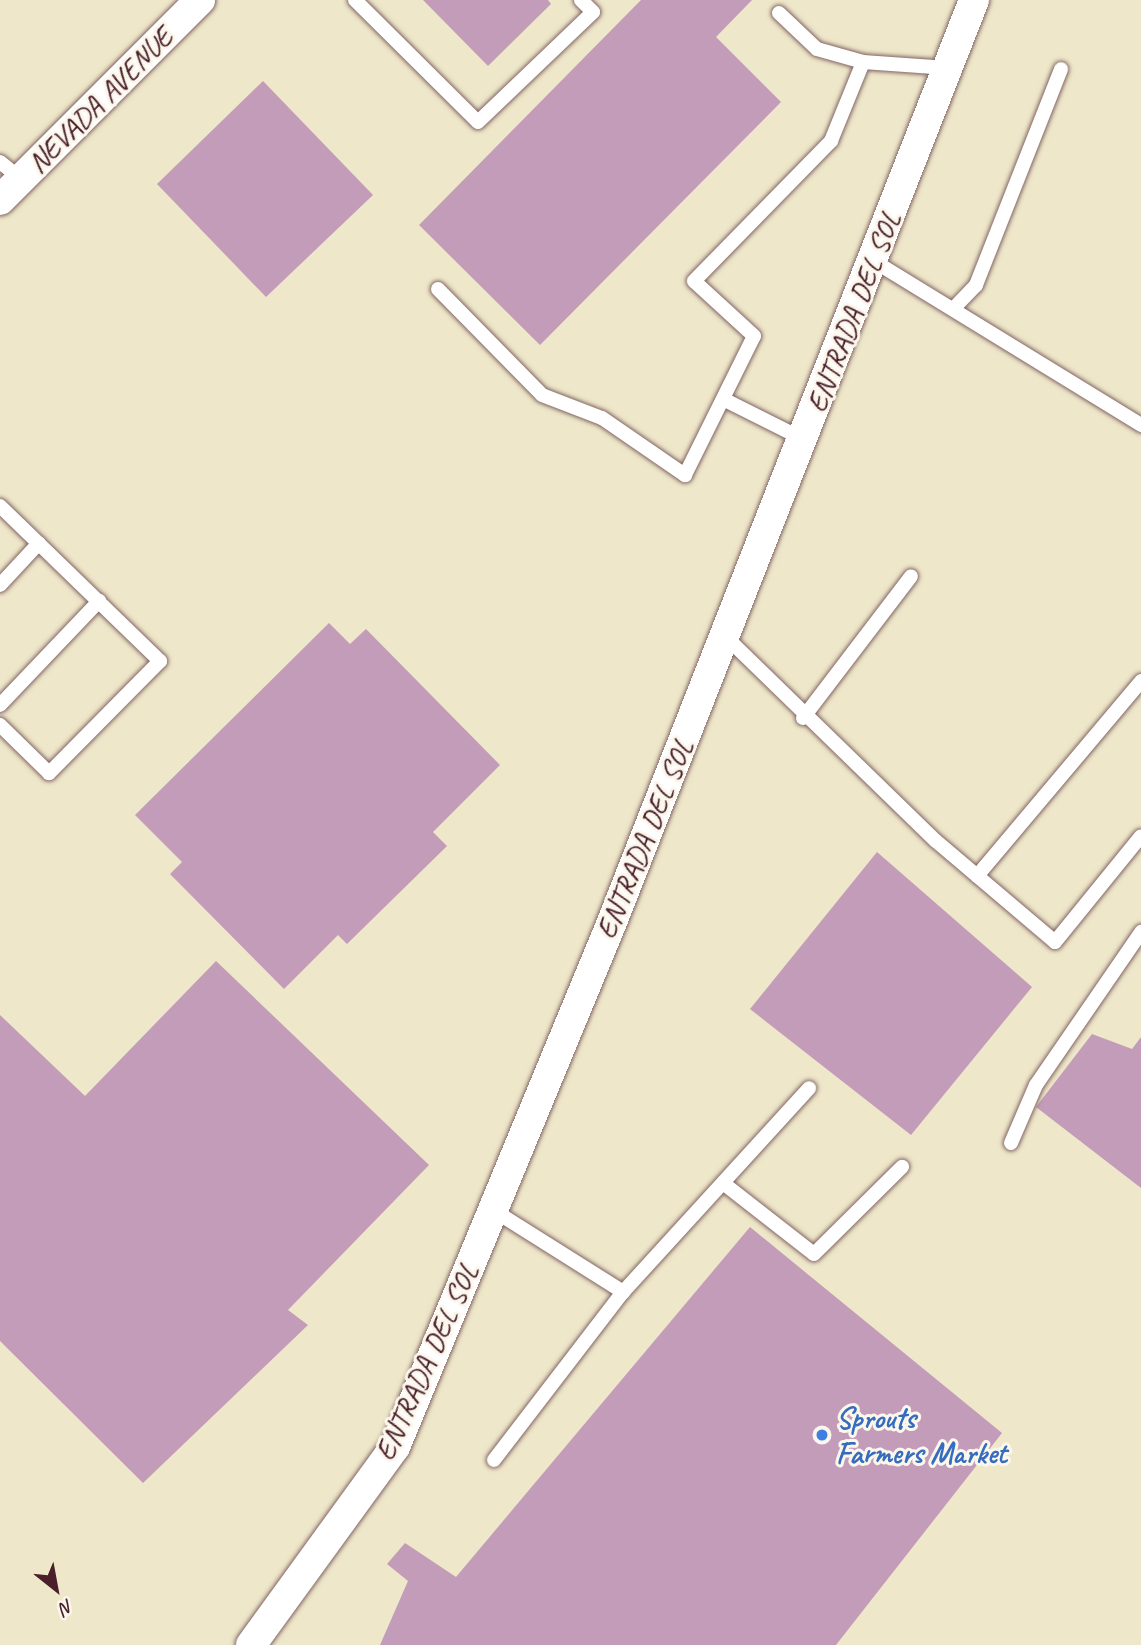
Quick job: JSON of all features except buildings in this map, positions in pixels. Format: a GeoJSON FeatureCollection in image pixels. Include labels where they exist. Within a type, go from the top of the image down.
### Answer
{"type":"FeatureCollection","features":[{"type":"Feature","properties":{"kind":"street","name":"NEVADA AVENUE"},"geometry":{"type":"LineString","coordinates":[[7,180],[200,0]]}},
{"type":"Feature","properties":{"kind":"street","name":"ENTRADA DEL SOL"},"geometry":{"type":"LineString","coordinates":[[251,1645],[396,1447],[804,439],[974,0]]}},
{"type":"Feature","properties":{"kind":"lane"},"geometry":{"type":"LineString","coordinates":[[355,0],[478,122],[593,12],[581,0]]}},
{"type":"Feature","properties":{"kind":"lane"},"geometry":{"type":"LineString","coordinates":[[779,13],[817,49],[863,62],[948,68]]}},
{"type":"Feature","properties":{"kind":"lane"},"geometry":{"type":"LineString","coordinates":[[438,289],[542,395],[602,418],[685,475],[725,400],[754,336],[694,281],[831,141],[863,62]]}},
{"type":"Feature","properties":{"kind":"lane"},"geometry":{"type":"LineString","coordinates":[[954,308],[976,285],[1061,69]]}},
{"type":"Feature","properties":{"kind":"lane"},"geometry":{"type":"LineString","coordinates":[[872,260],[1141,425]]}},
{"type":"Feature","properties":{"kind":"lane"},"geometry":{"type":"LineString","coordinates":[[725,400],[804,439]]}},
{"type":"Feature","properties":{"kind":"lane"},"geometry":{"type":"LineString","coordinates":[[0,506],[160,661],[49,773],[0,724]]}},
{"type":"Feature","properties":{"kind":"lane"},"geometry":{"type":"LineString","coordinates":[[0,585],[39,543]]}},
{"type":"Feature","properties":{"kind":"lane"},"geometry":{"type":"LineString","coordinates":[[803,718],[911,576]]}},
{"type":"Feature","properties":{"kind":"lane"},"geometry":{"type":"LineString","coordinates":[[0,705],[99,601]]}},
{"type":"Feature","properties":{"kind":"lane"},"geometry":{"type":"LineString","coordinates":[[725,636],[803,718],[977,876],[1055,942],[1141,836]]}},
{"type":"Feature","properties":{"kind":"lane"},"geometry":{"type":"LineString","coordinates":[[977,876],[1141,681]]}},
{"type":"Feature","properties":{"kind":"lane"},"geometry":{"type":"LineString","coordinates":[[1011,1143],[1036,1085],[1141,932]]}},
{"type":"Feature","properties":{"kind":"lane"},"geometry":{"type":"LineString","coordinates":[[494,1460],[623,1292],[809,1088]]}},
{"type":"Feature","properties":{"kind":"lane"},"geometry":{"type":"LineString","coordinates":[[723,1183],[814,1254],[902,1167]]}},
{"type":"Feature","properties":{"kind":"lane"},"geometry":{"type":"LineString","coordinates":[[493,1210],[623,1292]]}},
{"type":"Feature","properties":{"kind":"place","name":"Sprouts Farmers Market"},"geometry":{"type":"Point","coordinates":[822,1435]}}]}
